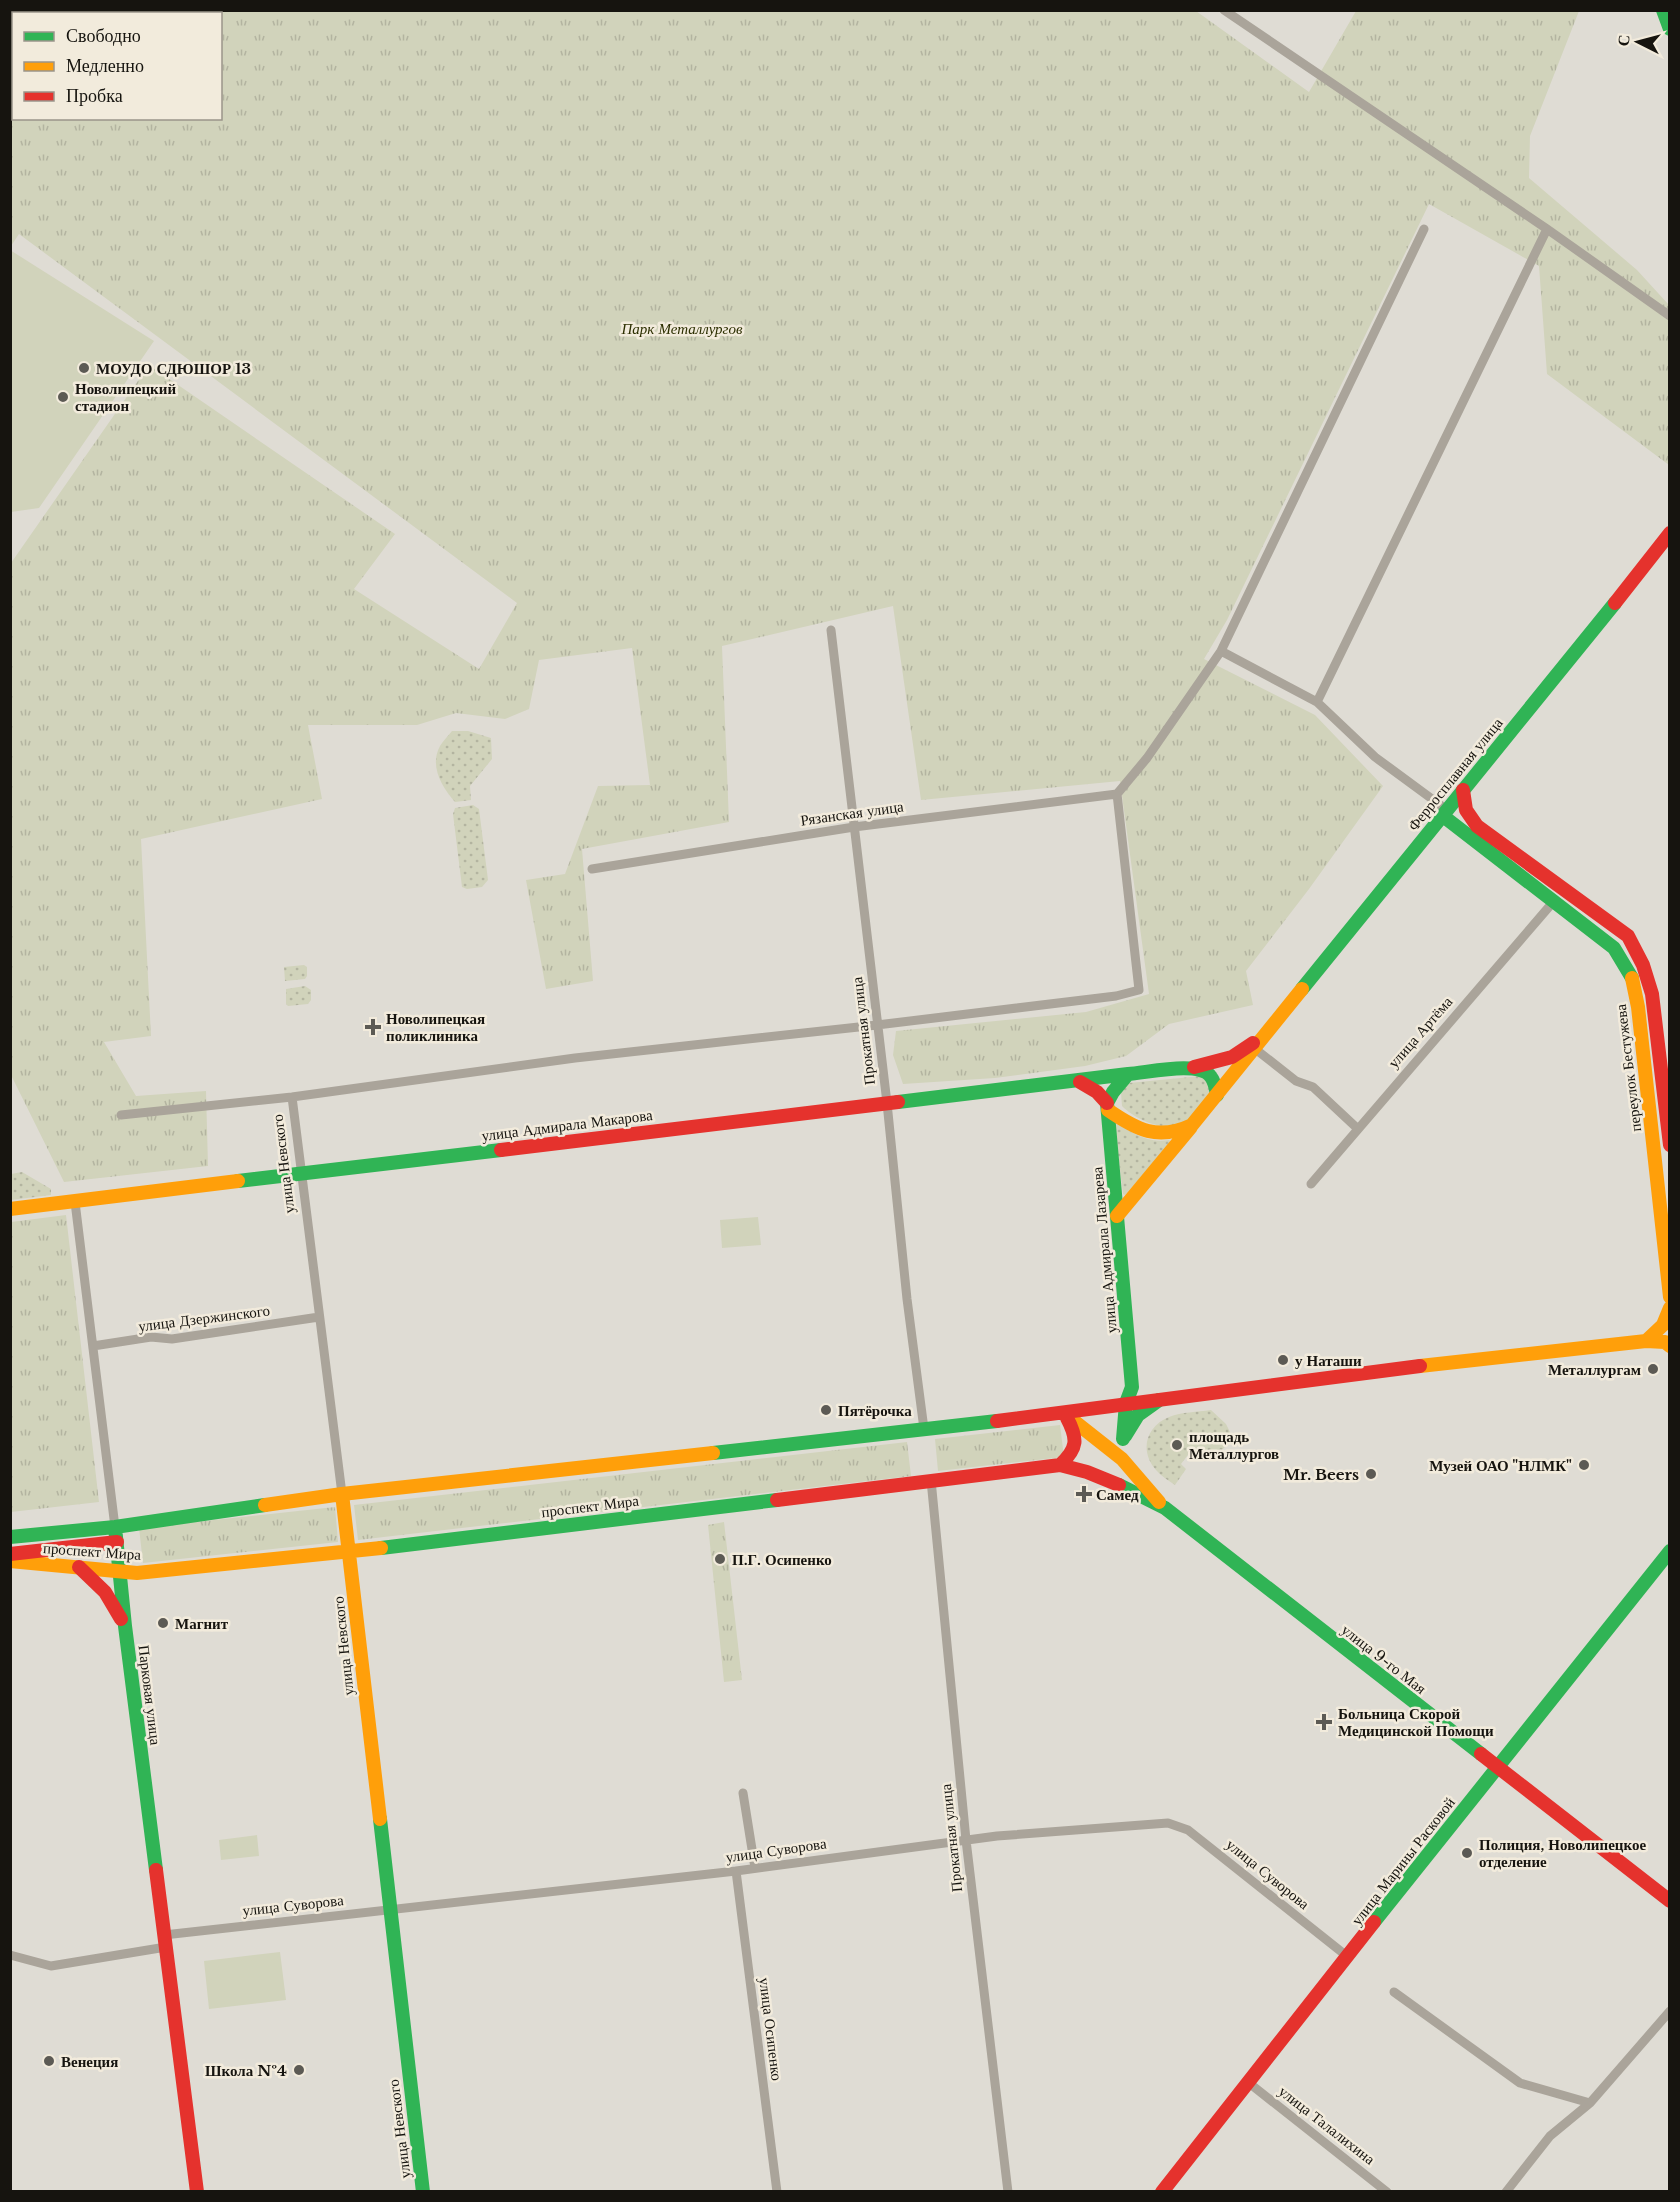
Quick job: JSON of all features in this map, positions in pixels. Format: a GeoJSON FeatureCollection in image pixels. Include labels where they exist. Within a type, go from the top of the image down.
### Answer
{"type":"FeatureCollection","features":[{"type":"Feature","properties":{"kind":"main road"},"geometry":{"type":"LineString","coordinates":[[1663,10],[1670,29]]}},
{"type":"Feature","properties":{"kind":"main road","name":"Ферросплавная улица"},"geometry":{"type":"LineString","coordinates":[[1192,1125],[1670,533]]}},
{"type":"Feature","properties":{"kind":"main road"},"geometry":{"type":"LineString","coordinates":[[1463,790],[1466,810],[1477,826],[1628,936],[1644,966],[1653,995],[1667,1100],[1670,1144]]}},
{"type":"Feature","properties":{"kind":"main road","name":"переулок Бестужева"},"geometry":{"type":"LineString","coordinates":[[1445,813],[1614,948],[1632,978],[1638,1007],[1668,1256],[1670,1297]]}},
{"type":"Feature","properties":{"kind":"main road"},"geometry":{"type":"LineString","coordinates":[[1194,1067],[1232,1057],[1265,1035]]}},
{"type":"Feature","properties":{"kind":"main road"},"geometry":{"type":"LineString","coordinates":[[1194,1067],[1214,1078],[1217,1095]]}},
{"type":"Feature","properties":{"kind":"main road","name":"улица Адмирала Макарова"},"geometry":{"type":"LineString","coordinates":[[10,1209],[1194,1067]]}},
{"type":"Feature","properties":{"kind":"main road"},"geometry":{"type":"LineString","coordinates":[[1108,1107],[1113,1092],[1128,1074]]}},
{"type":"Feature","properties":{"kind":"main road"},"geometry":{"type":"LineString","coordinates":[[1080,1082],[1097,1092],[1108,1107],[1128,1124],[1150,1133],[1172,1133],[1192,1125]]}},
{"type":"Feature","properties":{"kind":"main road","name":"улица Адмирала Лазарева"},"geometry":{"type":"LineString","coordinates":[[1108,1107],[1132,1388],[1126,1403]]}},
{"type":"Feature","properties":{"kind":"main road"},"geometry":{"type":"LineString","coordinates":[[1117,1216],[1192,1125]]}},
{"type":"Feature","properties":{"kind":"main road"},"geometry":{"type":"LineString","coordinates":[[1646,1341],[1664,1324],[1670,1308]]}},
{"type":"Feature","properties":{"kind":"main road"},"geometry":{"type":"LineString","coordinates":[[1123,1439],[1138,1415],[1163,1398],[1449,1362],[1646,1341],[1665,1342],[1670,1346]]}},
{"type":"Feature","properties":{"kind":"main road","name":"проспект Мира"},"geometry":{"type":"LineString","coordinates":[[10,1537],[115,1527],[342,1494],[1065,1414],[1163,1398]]}},
{"type":"Feature","properties":{"kind":"main road"},"geometry":{"type":"LineString","coordinates":[[1126,1403],[1122,1459],[1134,1492]]}},
{"type":"Feature","properties":{"kind":"main road"},"geometry":{"type":"LineString","coordinates":[[1065,1414],[1122,1459],[1165,1508]]}},
{"type":"Feature","properties":{"kind":"main road"},"geometry":{"type":"LineString","coordinates":[[1060,1465],[1072,1455],[1075,1441],[1074,1431],[1065,1414]]}},
{"type":"Feature","properties":{"kind":"main road","name":"проспект Мира"},"geometry":{"type":"LineString","coordinates":[[10,1561],[137,1573],[349,1552],[1060,1465],[1078,1469],[1134,1492],[1165,1508]]}},
{"type":"Feature","properties":{"kind":"main road","name":"улица Невского"},"geometry":{"type":"LineString","coordinates":[[342,1494],[423,2192]]}},
{"type":"Feature","properties":{"kind":"main road","name":"улица 9-го Мая"},"geometry":{"type":"LineString","coordinates":[[1165,1508],[1670,1901]]}},
{"type":"Feature","properties":{"kind":"main road","name":"Парковая улица"},"geometry":{"type":"LineString","coordinates":[[115,1527],[125,1626],[197,2192]]}},
{"type":"Feature","properties":{"kind":"main road","name":"проспект Мира"},"geometry":{"type":"LineString","coordinates":[[10,1554],[117,1542]]}},
{"type":"Feature","properties":{"kind":"main road","name":"улица Марины Расковой"},"geometry":{"type":"LineString","coordinates":[[1162,2192],[1497,1768],[1507,1752],[1670,1551]]}},
{"type":"Feature","properties":{"kind":"main road"},"geometry":{"type":"LineString","coordinates":[[79,1567],[105,1592],[125,1626]]}},
{"type":"Feature","properties":{"kind":"street"},"geometry":{"type":"LineString","coordinates":[[1224,10],[1547,229],[1670,316]]}},
{"type":"Feature","properties":{"kind":"street"},"geometry":{"type":"LineString","coordinates":[[121,1115],[292,1097],[575,1058],[1116,996],[1139,990],[1117,794],[1147,758],[1221,651],[1424,229]]}},
{"type":"Feature","properties":{"kind":"street"},"geometry":{"type":"LineString","coordinates":[[1317,702],[1547,229]]}},
{"type":"Feature","properties":{"kind":"street","name":"Прокатная улица"},"geometry":{"type":"LineString","coordinates":[[831,630],[887,1103],[907,1299],[924,1429]]}},
{"type":"Feature","properties":{"kind":"street"},"geometry":{"type":"LineString","coordinates":[[1221,651],[1317,702],[1375,757],[1445,813]]}},
{"type":"Feature","properties":{"kind":"street","name":"Рязанская улица"},"geometry":{"type":"LineString","coordinates":[[592,869],[854,826],[1117,794]]}},
{"type":"Feature","properties":{"kind":"street","name":"улица Артёма"},"geometry":{"type":"LineString","coordinates":[[1311,1184],[1554,901]]}},
{"type":"Feature","properties":{"kind":"street"},"geometry":{"type":"LineString","coordinates":[[1254,1048],[1296,1081],[1313,1087],[1358,1128]]}},
{"type":"Feature","properties":{"kind":"street","name":"улица Невского"},"geometry":{"type":"LineString","coordinates":[[292,1097],[342,1494]]}},
{"type":"Feature","properties":{"kind":"street"},"geometry":{"type":"LineString","coordinates":[[1649,1103],[1667,1100]]}},
{"type":"Feature","properties":{"kind":"street","name":"Парковая улица"},"geometry":{"type":"LineString","coordinates":[[75,1202],[115,1527]]}},
{"type":"Feature","properties":{"kind":"street","name":"улица Дзержинского"},"geometry":{"type":"LineString","coordinates":[[93,1346],[151,1337],[172,1339],[319,1317]]}},
{"type":"Feature","properties":{"kind":"street","name":"Прокатная улица"},"geometry":{"type":"LineString","coordinates":[[931,1480],[966,1840],[1008,2192]]}},
{"type":"Feature","properties":{"kind":"street"},"geometry":{"type":"LineString","coordinates":[[743,1793],[755,1868]]}},
{"type":"Feature","properties":{"kind":"street","name":"улица Суворова"},"geometry":{"type":"LineString","coordinates":[[10,1955],[51,1966],[165,1941],[390,1910],[736,1871],[966,1840],[1168,1822],[1188,1830],[1348,1957]]}},
{"type":"Feature","properties":{"kind":"street","name":"улица Осипенко"},"geometry":{"type":"LineString","coordinates":[[736,1871],[777,2192]]}},
{"type":"Feature","properties":{"kind":"street"},"geometry":{"type":"LineString","coordinates":[[1395,1992],[1520,2083],[1590,2103]]}},
{"type":"Feature","properties":{"kind":"street"},"geometry":{"type":"LineString","coordinates":[[1506,2192],[1550,2136],[1590,2103],[1670,2011]]}},
{"type":"Feature","properties":{"kind":"street","name":"улица Талалихина"},"geometry":{"type":"LineString","coordinates":[[1249,2083],[1387,2192]]}},
{"type":"Feature","properties":{"kind":"green space","name":"Парк Металлургов"},"geometry":{"type":"Polygon","coordinates":[[[11,11],[1196,11],[1309,92],[1356,11],[1579,11],[1530,136],[1529,178],[1637,270],[1669,305],[1669,465],[1547,374],[1539,266],[1429,204],[1227,620],[1204,659],[1315,715],[1383,786],[1309,889],[1246,971],[1253,1005],[1169,1024],[1126,1056],[1085,1066],[995,1078],[903,1084],[893,1055],[896,1031],[1086,1012],[1149,994],[1120,781],[921,800],[893,606],[722,646],[729,822],[582,849],[593,981],[546,989],[526,880],[565,874],[598,786],[650,785],[632,648],[539,660],[529,709],[505,719],[456,713],[417,725],[308,725],[322,799],[141,839],[151,1036],[104,1042],[136,1096],[206,1091],[208,1166],[64,1182],[11,1075],[11,563],[149,365],[395,534],[354,589],[479,669],[517,603],[19,234],[11,246],[11,11]]]}},
{"type":"Feature","properties":{"kind":"green space","name":"Новолипецкий стадион"},"geometry":{"type":"Polygon","coordinates":[[[10,250],[154,341],[39,508],[11,512],[10,250]]]}},
{"type":"Feature","properties":{"kind":"green space"},"geometry":{"type":"Polygon","coordinates":[[[452,731],[468,731],[491,738],[492,759],[470,786],[471,800],[455,802],[446,790],[436,769],[437,754],[441,744],[452,731]]]}},
{"type":"Feature","properties":{"kind":"green space"},"geometry":{"type":"Polygon","coordinates":[[[473,805],[479,809],[488,880],[482,887],[467,889],[462,887],[453,814],[455,808],[473,805]]]}},
{"type":"Feature","properties":{"kind":"green space"},"geometry":{"type":"Polygon","coordinates":[[[304,965],[307,967],[305,979],[285,981],[284,967],[304,965]]]}},
{"type":"Feature","properties":{"kind":"green space"},"geometry":{"type":"Polygon","coordinates":[[[305,986],[311,990],[311,1000],[308,1004],[288,1006],[286,989],[305,986]]]}},
{"type":"Feature","properties":{"kind":"green space"},"geometry":{"type":"Polygon","coordinates":[[[1201,1076],[1209,1085],[1210,1096],[1187,1121],[1179,1125],[1162,1126],[1144,1121],[1122,1106],[1121,1093],[1129,1083],[1201,1076]]]}},
{"type":"Feature","properties":{"kind":"green space"},"geometry":{"type":"Polygon","coordinates":[[[1114,1122],[1146,1139],[1171,1142],[1125,1195],[1123,1194],[1114,1122]]]}},
{"type":"Feature","properties":{"kind":"green space"},"geometry":{"type":"Polygon","coordinates":[[[22,1172],[51,1189],[51,1195],[11,1200],[11,1174],[22,1172]]]}},
{"type":"Feature","properties":{"kind":"green space"},"geometry":{"type":"Polygon","coordinates":[[[66,1215],[99,1502],[11,1512],[11,1222],[66,1215]]]}},
{"type":"Feature","properties":{"kind":"green space"},"geometry":{"type":"Polygon","coordinates":[[[758,1217],[761,1245],[722,1248],[720,1220],[758,1217]]]}},
{"type":"Feature","properties":{"kind":"green space"},"geometry":{"type":"Polygon","coordinates":[[[1211,1410],[1226,1424],[1233,1438],[1213,1460],[1194,1447],[1181,1464],[1186,1469],[1175,1485],[1160,1474],[1151,1463],[1147,1447],[1150,1433],[1155,1426],[1169,1417],[1211,1410]]]}},
{"type":"Feature","properties":{"kind":"green space"},"geometry":{"type":"Polygon","coordinates":[[[1060,1425],[1064,1457],[938,1471],[935,1439],[1060,1425]]]}},
{"type":"Feature","properties":{"kind":"green space"},"geometry":{"type":"Polygon","coordinates":[[[907,1442],[911,1476],[358,1540],[354,1505],[907,1442]]]}},
{"type":"Feature","properties":{"kind":"green space"},"geometry":{"type":"Polygon","coordinates":[[[335,1507],[338,1542],[143,1563],[139,1528],[335,1507]]]}},
{"type":"Feature","properties":{"kind":"green space"},"geometry":{"type":"Polygon","coordinates":[[[724,1522],[742,1680],[724,1682],[708,1525],[724,1522]]]}},
{"type":"Feature","properties":{"kind":"green space"},"geometry":{"type":"Polygon","coordinates":[[[257,1835],[259,1856],[221,1860],[219,1840],[257,1835]]]}},
{"type":"Feature","properties":{"kind":"green space"},"geometry":{"type":"Polygon","coordinates":[[[280,1952],[286,2000],[209,2009],[204,1961],[280,1952]]]}},
{"type":"Feature","properties":{"kind":"traffic: fast"},"geometry":{"type":"LineString","coordinates":[[1663,10],[1670,29]]}},
{"type":"Feature","properties":{"kind":"traffic: fast"},"geometry":{"type":"LineString","coordinates":[[1302,989],[1615,603]]}},
{"type":"Feature","properties":{"kind":"traffic: fast"},"geometry":{"type":"LineString","coordinates":[[1443,816],[1614,948],[1632,978]]}},
{"type":"Feature","properties":{"kind":"traffic: fast"},"geometry":{"type":"LineString","coordinates":[[1123,1439],[1126,1403],[1132,1387],[1107,1103],[1128,1074],[1185,1068],[1205,1072],[1211,1077],[1217,1095]]}},
{"type":"Feature","properties":{"kind":"traffic: fast"},"geometry":{"type":"LineString","coordinates":[[898,1102],[1128,1074]]}},
{"type":"Feature","properties":{"kind":"traffic: fast"},"geometry":{"type":"LineString","coordinates":[[238,1181],[501,1150]]}},
{"type":"Feature","properties":{"kind":"traffic: fast"},"geometry":{"type":"LineString","coordinates":[[1125,1436],[1138,1415],[1159,1400]]}},
{"type":"Feature","properties":{"kind":"traffic: fast"},"geometry":{"type":"LineString","coordinates":[[713,1453],[997,1421]]}},
{"type":"Feature","properties":{"kind":"traffic: fast"},"geometry":{"type":"LineString","coordinates":[[1119,1485],[1165,1508],[1481,1754]]}},
{"type":"Feature","properties":{"kind":"traffic: fast"},"geometry":{"type":"LineString","coordinates":[[381,1548],[777,1500]]}},
{"type":"Feature","properties":{"kind":"traffic: fast"},"geometry":{"type":"LineString","coordinates":[[10,1537],[115,1527],[265,1505]]}},
{"type":"Feature","properties":{"kind":"traffic: fast"},"geometry":{"type":"LineString","coordinates":[[115,1527],[125,1626],[156,1870]]}},
{"type":"Feature","properties":{"kind":"traffic: fast"},"geometry":{"type":"LineString","coordinates":[[1374,1922],[1670,1551]]}},
{"type":"Feature","properties":{"kind":"traffic: fast"},"geometry":{"type":"LineString","coordinates":[[380,1819],[423,2192]]}},
{"type":"Feature","properties":{"kind":"traffic: slow"},"geometry":{"type":"LineString","coordinates":[[1632,978],[1638,1007],[1670,1297]]}},
{"type":"Feature","properties":{"kind":"traffic: slow"},"geometry":{"type":"LineString","coordinates":[[1108,1110],[1138,1128],[1158,1133],[1180,1130],[1192,1125],[1302,989]]}},
{"type":"Feature","properties":{"kind":"traffic: slow"},"geometry":{"type":"LineString","coordinates":[[1117,1216],[1191,1127]]}},
{"type":"Feature","properties":{"kind":"traffic: slow"},"geometry":{"type":"LineString","coordinates":[[10,1209],[238,1181]]}},
{"type":"Feature","properties":{"kind":"traffic: slow"},"geometry":{"type":"LineString","coordinates":[[1646,1341],[1663,1325],[1670,1308]]}},
{"type":"Feature","properties":{"kind":"traffic: slow"},"geometry":{"type":"LineString","coordinates":[[1420,1366],[1646,1341],[1665,1342],[1670,1346]]}},
{"type":"Feature","properties":{"kind":"traffic: slow"},"geometry":{"type":"LineString","coordinates":[[1065,1414],[1122,1459],[1159,1502]]}},
{"type":"Feature","properties":{"kind":"traffic: slow"},"geometry":{"type":"LineString","coordinates":[[265,1505],[342,1494],[713,1453]]}},
{"type":"Feature","properties":{"kind":"traffic: slow"},"geometry":{"type":"LineString","coordinates":[[342,1494],[380,1819]]}},
{"type":"Feature","properties":{"kind":"traffic: slow"},"geometry":{"type":"LineString","coordinates":[[10,1561],[137,1573],[381,1548]]}},
{"type":"Feature","properties":{"kind":"traffic: jam"},"geometry":{"type":"LineString","coordinates":[[1615,603],[1670,533]]}},
{"type":"Feature","properties":{"kind":"traffic: jam"},"geometry":{"type":"LineString","coordinates":[[1463,790],[1466,810],[1477,826],[1628,936],[1643,965],[1652,994],[1670,1145]]}},
{"type":"Feature","properties":{"kind":"traffic: jam"},"geometry":{"type":"LineString","coordinates":[[1194,1067],[1232,1057],[1253,1043]]}},
{"type":"Feature","properties":{"kind":"traffic: jam"},"geometry":{"type":"LineString","coordinates":[[1080,1082],[1097,1092],[1107,1103]]}},
{"type":"Feature","properties":{"kind":"traffic: jam"},"geometry":{"type":"LineString","coordinates":[[501,1150],[898,1102]]}},
{"type":"Feature","properties":{"kind":"traffic: jam"},"geometry":{"type":"LineString","coordinates":[[997,1421],[1420,1366]]}},
{"type":"Feature","properties":{"kind":"traffic: jam"},"geometry":{"type":"LineString","coordinates":[[1060,1465],[1070,1453],[1074,1443],[1073,1432],[1067,1418]]}},
{"type":"Feature","properties":{"kind":"traffic: jam"},"geometry":{"type":"LineString","coordinates":[[777,1500],[1060,1465],[1087,1472],[1119,1485]]}},
{"type":"Feature","properties":{"kind":"traffic: jam"},"geometry":{"type":"LineString","coordinates":[[10,1554],[117,1542]]}},
{"type":"Feature","properties":{"kind":"traffic: jam"},"geometry":{"type":"LineString","coordinates":[[79,1567],[105,1592],[121,1619]]}},
{"type":"Feature","properties":{"kind":"traffic: jam"},"geometry":{"type":"LineString","coordinates":[[1481,1754],[1670,1901]]}},
{"type":"Feature","properties":{"kind":"traffic: jam"},"geometry":{"type":"LineString","coordinates":[[156,1870],[197,2192]]}},
{"type":"Feature","properties":{"kind":"traffic: jam"},"geometry":{"type":"LineString","coordinates":[[1162,2192],[1374,1922]]}},
{"type":"Feature","properties":{"kind":"place","name":"МОУДО СДЮШОР 13"},"geometry":{"type":"Point","coordinates":[84,368]}},
{"type":"Feature","properties":{"kind":"place","name":"Новолипецкий стадион"},"geometry":{"type":"Point","coordinates":[63,397]}},
{"type":"Feature","properties":{"kind":"place","name":"Новолипецкая поликлиника"},"geometry":{"type":"Point","coordinates":[373,1027]}},
{"type":"Feature","properties":{"kind":"place","name":"у Наташи"},"geometry":{"type":"Point","coordinates":[1283,1360]}},
{"type":"Feature","properties":{"kind":"place","name":"Металлургам"},"geometry":{"type":"Point","coordinates":[1653,1369]}},
{"type":"Feature","properties":{"kind":"place","name":"Пятёрочка"},"geometry":{"type":"Point","coordinates":[826,1410]}},
{"type":"Feature","properties":{"kind":"place","name":"площадь Металлургов"},"geometry":{"type":"Point","coordinates":[1177,1445]}},
{"type":"Feature","properties":{"kind":"place","name":"Музей ОАО \"НЛМК\""},"geometry":{"type":"Point","coordinates":[1584,1465]}},
{"type":"Feature","properties":{"kind":"place","name":"Mr. Beers"},"geometry":{"type":"Point","coordinates":[1371,1474]}},
{"type":"Feature","properties":{"kind":"place","name":"Самед"},"geometry":{"type":"Point","coordinates":[1084,1494]}},
{"type":"Feature","properties":{"kind":"place","name":"П.Г. Осипенко"},"geometry":{"type":"Point","coordinates":[720,1559]}},
{"type":"Feature","properties":{"kind":"place","name":"Магнит"},"geometry":{"type":"Point","coordinates":[163,1623]}},
{"type":"Feature","properties":{"kind":"place","name":"Больница Скорой Медицинской Помощи"},"geometry":{"type":"Point","coordinates":[1324,1722]}},
{"type":"Feature","properties":{"kind":"place","name":"Полиция, Новолипецкое отделение"},"geometry":{"type":"Point","coordinates":[1467,1853]}},
{"type":"Feature","properties":{"kind":"place","name":"Венеция"},"geometry":{"type":"Point","coordinates":[49,2061]}},
{"type":"Feature","properties":{"kind":"place","name":"Школа №4"},"geometry":{"type":"Point","coordinates":[299,2070]}}]}
